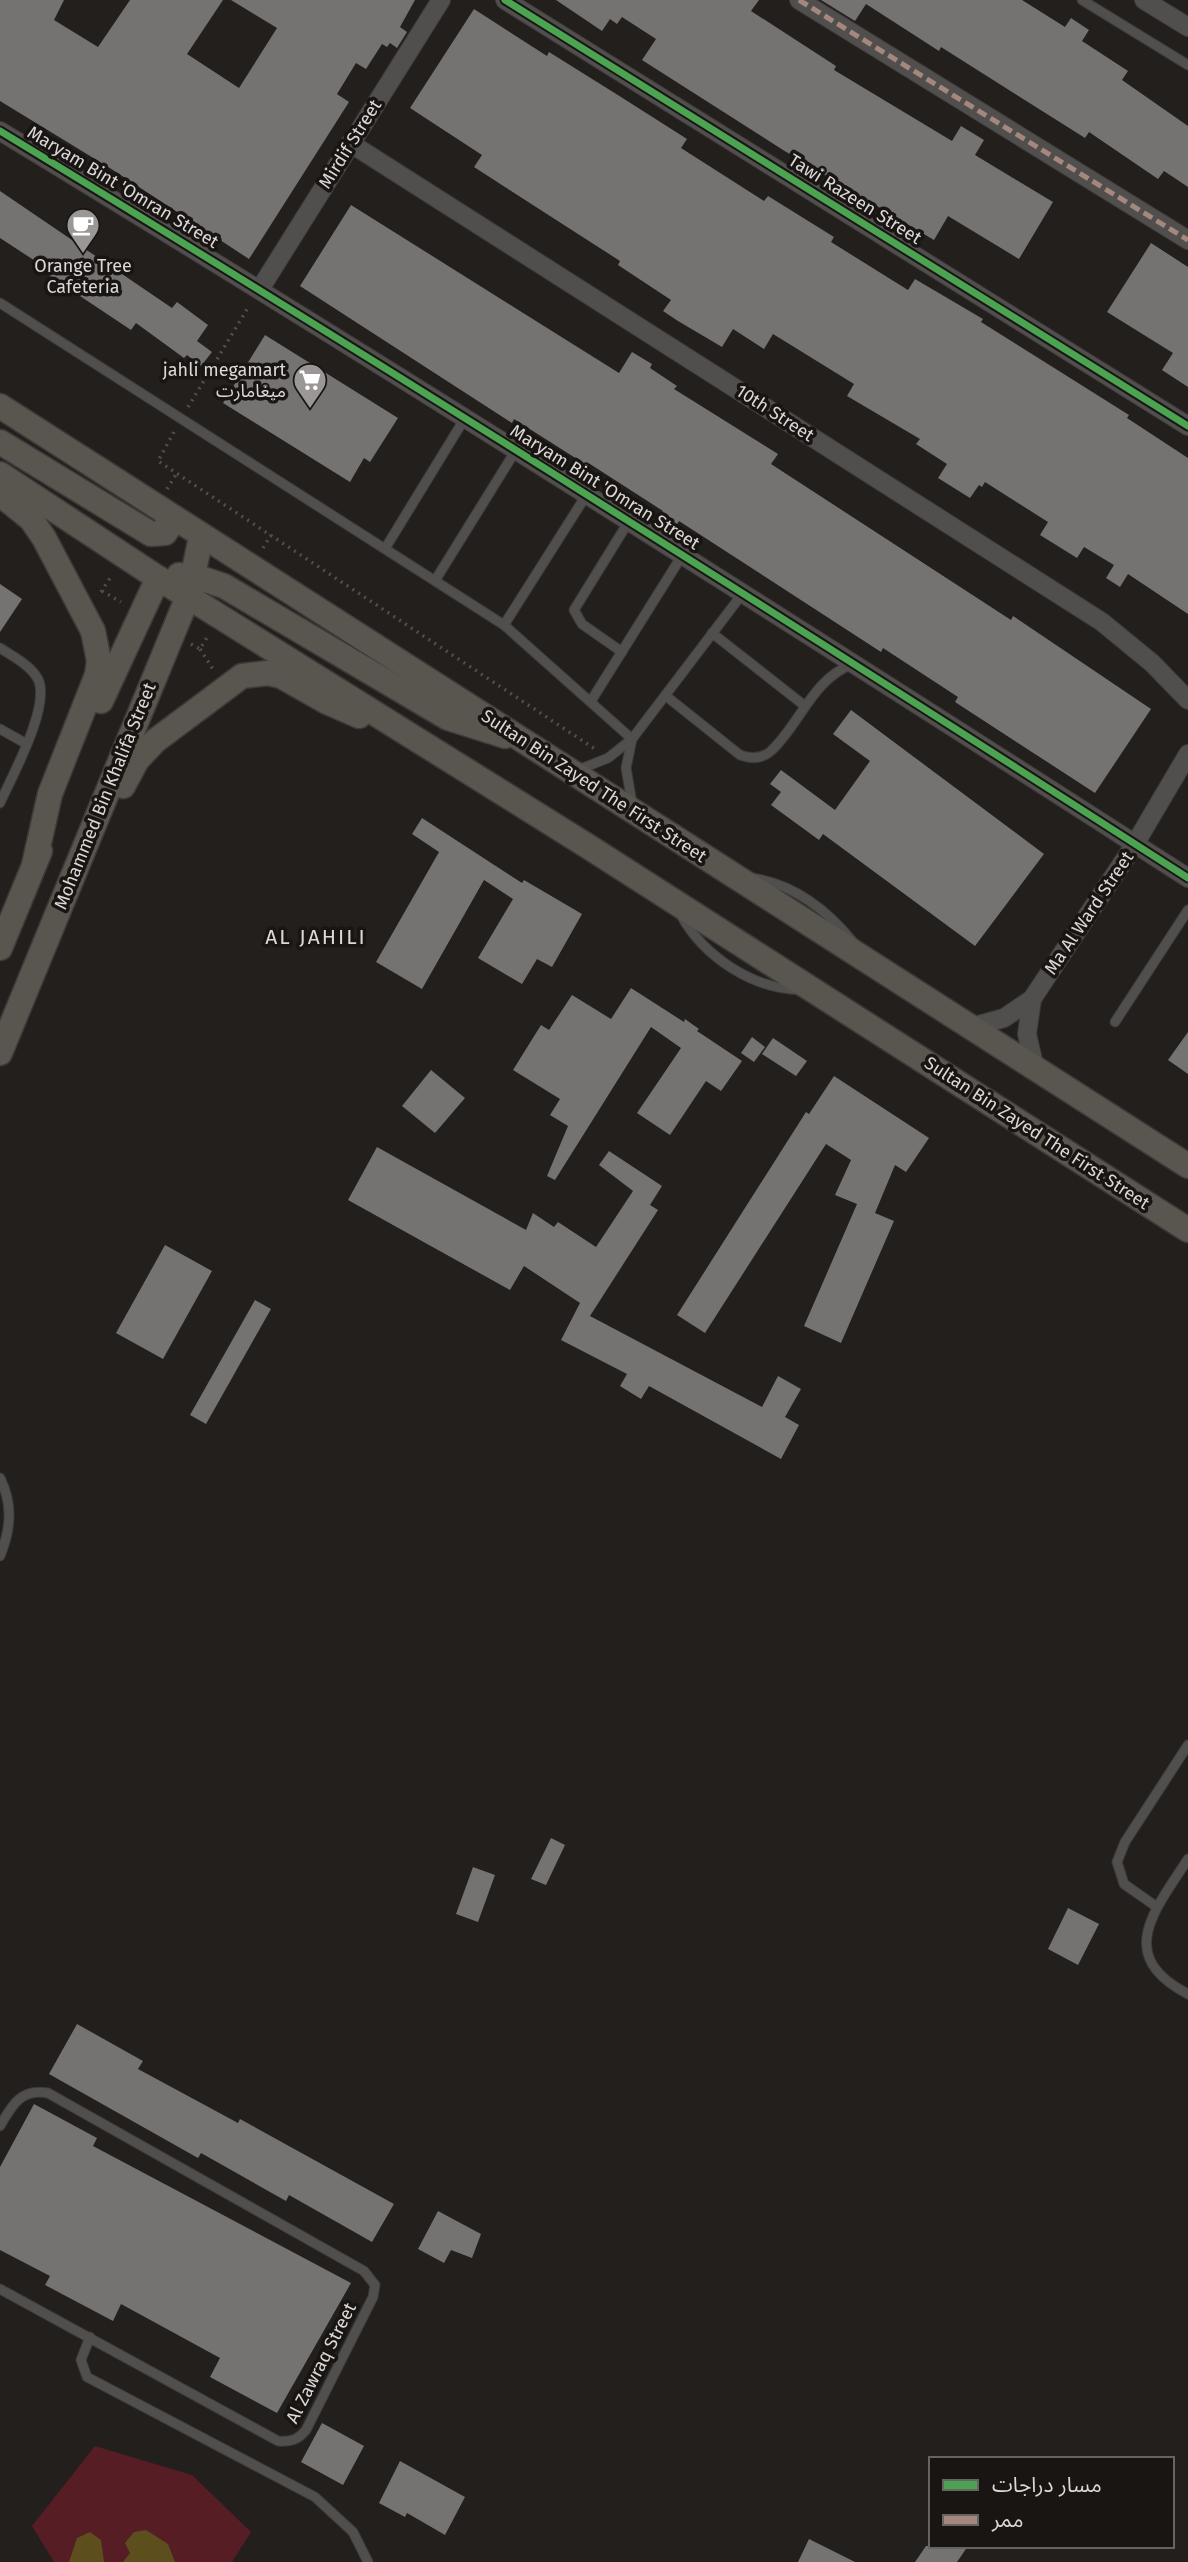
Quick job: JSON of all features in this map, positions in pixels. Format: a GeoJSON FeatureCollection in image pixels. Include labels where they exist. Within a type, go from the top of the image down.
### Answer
{"type":"FeatureCollection","features":[{"type":"Feature","properties":{"kind":"main road","name":"Sultan Bin Zayed The First Street"},"geometry":{"type":"LineString","coordinates":[[0,406],[1188,1166]]}},
{"type":"Feature","properties":{"kind":"main road"},"geometry":{"type":"LineString","coordinates":[[0,442],[151,534],[165,533],[169,527],[166,513]]}},
{"type":"Feature","properties":{"kind":"main road"},"geometry":{"type":"LineString","coordinates":[[0,474],[158,578],[235,592],[447,718],[483,732],[520,738]]}},
{"type":"Feature","properties":{"kind":"main road"},"geometry":{"type":"LineString","coordinates":[[0,494],[30,519],[44,538],[93,631],[99,661],[97,675],[50,794],[34,865]]}},
{"type":"Feature","properties":{"kind":"main road","name":"Mohammed Bin Khalifa Street"},"geometry":{"type":"LineString","coordinates":[[0,1054],[191,585],[201,537]]}},
{"type":"Feature","properties":{"kind":"main road"},"geometry":{"type":"LineString","coordinates":[[0,947],[96,711],[158,578]]}},
{"type":"Feature","properties":{"kind":"main road","name":"Sultan Bin Zayed The First Street"},"geometry":{"type":"LineString","coordinates":[[191,585],[403,730],[1188,1230]]}},
{"type":"Feature","properties":{"kind":"main road"},"geometry":{"type":"LineString","coordinates":[[69,885],[97,843],[137,760],[155,741],[242,677],[255,673],[281,676],[336,707],[403,730]]}},
{"type":"Feature","properties":{"kind":"street","name":"Mirdif Street"},"geometry":{"type":"LineString","coordinates":[[260,289],[441,0]]}},
{"type":"Feature","properties":{"kind":"street","name":"Tawi Razeen Street"},"geometry":{"type":"LineString","coordinates":[[505,0],[1188,426]]}},
{"type":"Feature","properties":{"kind":"street"},"geometry":{"type":"LineString","coordinates":[[799,0],[1188,240]]}},
{"type":"Feature","properties":{"kind":"street"},"geometry":{"type":"LineString","coordinates":[[1144,0],[1188,27]]}},
{"type":"Feature","properties":{"kind":"street","name":"Maryam Bint 'Omran Street"},"geometry":{"type":"LineString","coordinates":[[0,131],[260,289],[629,520],[1188,878]]}},
{"type":"Feature","properties":{"kind":"street","name":"10th Street"},"geometry":{"type":"LineString","coordinates":[[350,142],[1102,622],[1152,663],[1188,700]]}},
{"type":"Feature","properties":{"kind":"street","name":"Ma Al Ward Street"},"geometry":{"type":"LineString","coordinates":[[971,1027],[1004,1018],[1032,999],[1135,844],[1188,754]]}},
{"type":"Feature","properties":{"kind":"street","name":"Ma Al Ward Street"},"geometry":{"type":"LineString","coordinates":[[1032,999],[1027,1034],[1035,1069]]}},
{"type":"Feature","properties":{"kind":"lane"},"geometry":{"type":"LineString","coordinates":[[1082,0],[1188,65]]}},
{"type":"Feature","properties":{"kind":"lane"},"geometry":{"type":"LineString","coordinates":[[0,303],[386,547],[504,625],[632,739]]}},
{"type":"Feature","properties":{"kind":"lane"},"geometry":{"type":"LineString","coordinates":[[386,547],[465,418]]}},
{"type":"Feature","properties":{"kind":"lane"},"geometry":{"type":"LineString","coordinates":[[436,579],[516,450]]}},
{"type":"Feature","properties":{"kind":"lane"},"geometry":{"type":"LineString","coordinates":[[504,625],[587,494]]}},
{"type":"Feature","properties":{"kind":"lane"},"geometry":{"type":"LineString","coordinates":[[622,652],[582,624],[573,610],[629,520]]}},
{"type":"Feature","properties":{"kind":"lane"},"geometry":{"type":"LineString","coordinates":[[591,701],[683,554]]}},
{"type":"Feature","properties":{"kind":"lane"},"geometry":{"type":"LineString","coordinates":[[573,772],[608,758],[632,739],[743,593]]}},
{"type":"Feature","properties":{"kind":"lane"},"geometry":{"type":"LineString","coordinates":[[712,634],[805,706]]}},
{"type":"Feature","properties":{"kind":"lane"},"geometry":{"type":"LineString","coordinates":[[0,648],[26,665],[40,685],[39,710],[0,803]]}},
{"type":"Feature","properties":{"kind":"lane"},"geometry":{"type":"LineString","coordinates":[[666,695],[747,757],[763,756],[771,751],[828,678],[856,664]]}},
{"type":"Feature","properties":{"kind":"lane"},"geometry":{"type":"LineString","coordinates":[[0,729],[25,743]]}},
{"type":"Feature","properties":{"kind":"lane"},"geometry":{"type":"LineString","coordinates":[[632,739],[627,776],[635,812]]}},
{"type":"Feature","properties":{"kind":"lane"},"geometry":{"type":"LineString","coordinates":[[1115,1022],[1188,909]]}},
{"type":"Feature","properties":{"kind":"lane"},"geometry":{"type":"LineString","coordinates":[[0,1478],[10,1515],[9,1533],[0,1556]]}},
{"type":"Feature","properties":{"kind":"lane"},"geometry":{"type":"LineString","coordinates":[[1157,1907],[1124,1884],[1117,1863],[1119,1852],[1188,1745]]}},
{"type":"Feature","properties":{"kind":"lane"},"geometry":{"type":"LineString","coordinates":[[1187,1992],[1165,1982],[1149,1959],[1146,1932],[1157,1907],[1188,1859]]}},
{"type":"Feature","properties":{"kind":"lane","name":"Al Zawraq Street"},"geometry":{"type":"LineString","coordinates":[[0,2126],[14,2102],[26,2093],[41,2092],[56,2096],[365,2271],[375,2285],[373,2297],[306,2430],[301,2436],[286,2442],[271,2437],[0,2289]]}},
{"type":"Feature","properties":{"kind":"lane"},"geometry":{"type":"LineString","coordinates":[[90,2337],[81,2360],[86,2377],[316,2497],[348,2525],[369,2562]]}},
{"type":"Feature","properties":{"kind":"path"},"geometry":{"type":"LineString","coordinates":[[260,289],[158,461],[608,758]]}},
{"type":"Feature","properties":{"kind":"shaded area"},"geometry":{"type":"Polygon","coordinates":[[[95,2446],[192,2475],[251,2532],[232,2562],[54,2562],[32,2526],[95,2446]]]}},
{"type":"Feature","properties":{"kind":"shaded area"},"geometry":{"type":"Polygon","coordinates":[[[146,2530],[168,2544],[175,2562],[123,2562],[130,2553],[125,2543],[134,2532],[146,2530]]]}},
{"type":"Feature","properties":{"kind":"shaded area"},"geometry":{"type":"Polygon","coordinates":[[[90,2532],[101,2540],[104,2562],[69,2562],[77,2538],[90,2532]]]}},
{"type":"Feature","properties":{"kind":"building"},"geometry":{"type":"Polygon","coordinates":[[[0,0],[64,0],[54,20],[98,47],[130,0],[223,0],[187,54],[239,88],[277,28],[231,0],[415,0],[400,27],[407,32],[397,48],[390,43],[387,47],[382,44],[366,69],[356,63],[337,94],[349,102],[249,259],[113,170],[0,101],[0,0]]]}},
{"type":"Feature","properties":{"kind":"building"},"geometry":{"type":"Polygon","coordinates":[[[556,0],[759,0],[751,11],[836,66],[834,70],[952,141],[961,126],[984,140],[975,155],[1053,202],[1019,259],[948,216],[934,240],[783,150],[642,60],[656,39],[622,17],[617,24],[610,19],[602,31],[556,0]]]}},
{"type":"Feature","properties":{"kind":"building"},"geometry":{"type":"Polygon","coordinates":[[[821,0],[1022,0],[1065,27],[1071,18],[1089,30],[1082,41],[1128,71],[1122,80],[1188,126],[1188,187],[1164,171],[1158,179],[1089,132],[1085,138],[941,47],[939,51],[866,4],[855,21],[821,0]]]}},
{"type":"Feature","properties":{"kind":"building"},"geometry":{"type":"Polygon","coordinates":[[[474,9],[547,56],[549,52],[687,139],[681,148],[764,201],[768,196],[834,237],[831,242],[908,290],[915,279],[983,319],[981,322],[1129,415],[1127,418],[1188,458],[1188,614],[1128,574],[1120,587],[1106,578],[1114,565],[1084,547],[1077,558],[1040,535],[1048,522],[985,482],[982,487],[979,485],[970,498],[938,478],[947,464],[916,444],[920,439],[847,396],[854,384],[773,334],[764,349],[733,329],[722,347],[678,321],[663,311],[671,300],[618,265],[620,261],[474,167],[482,155],[410,108],[474,9]]]}},
{"type":"Feature","properties":{"kind":"building"},"geometry":{"type":"Polygon","coordinates":[[[0,191],[172,308],[177,302],[208,325],[197,341],[212,352],[201,366],[187,355],[184,358],[136,323],[131,330],[47,274],[49,270],[0,238],[0,191]]]}},
{"type":"Feature","properties":{"kind":"building"},"geometry":{"type":"Polygon","coordinates":[[[351,205],[619,373],[632,352],[652,364],[650,368],[677,386],[674,389],[778,454],[771,464],[1011,620],[1013,616],[1151,709],[1095,793],[955,702],[958,697],[883,648],[881,652],[679,521],[672,532],[657,522],[663,511],[514,419],[512,423],[300,286],[351,205]]]}},
{"type":"Feature","properties":{"kind":"building"},"geometry":{"type":"Polygon","coordinates":[[[1151,243],[1188,267],[1188,387],[1162,370],[1173,353],[1107,312],[1151,243]]]}},
{"type":"Feature","properties":{"kind":"building","name":"jahli megamart ميغامارت"},"geometry":{"type":"Polygon","coordinates":[[[265,335],[398,418],[370,462],[364,458],[350,482],[223,403],[265,335]]]}},
{"type":"Feature","properties":{"kind":"building"},"geometry":{"type":"Polygon","coordinates":[[[0,584],[22,599],[0,632],[0,584]]]}},
{"type":"Feature","properties":{"kind":"building"},"geometry":{"type":"Polygon","coordinates":[[[851,710],[1044,854],[975,946],[823,834],[819,840],[771,805],[781,792],[770,784],[781,770],[835,810],[870,761],[833,734],[851,710]]]}},
{"type":"Feature","properties":{"kind":"building"},"geometry":{"type":"Polygon","coordinates":[[[422,818],[522,883],[524,880],[582,914],[552,967],[537,959],[522,984],[478,958],[513,899],[484,880],[422,989],[376,962],[439,852],[412,834],[422,818]]]}},
{"type":"Feature","properties":{"kind":"building"},"geometry":{"type":"Polygon","coordinates":[[[631,988],[684,1022],[685,1019],[699,1029],[697,1031],[742,1061],[721,1091],[706,1081],[670,1135],[637,1113],[681,1048],[651,1027],[555,1180],[547,1176],[568,1126],[550,1115],[560,1099],[513,1070],[541,1025],[549,1030],[572,995],[611,1019],[631,988]]]}},
{"type":"Feature","properties":{"kind":"building"},"geometry":{"type":"Polygon","coordinates":[[[1188,1032],[1188,1074],[1168,1060],[1188,1032]]]}},
{"type":"Feature","properties":{"kind":"building"},"geometry":{"type":"Polygon","coordinates":[[[752,1037],[765,1047],[754,1062],[741,1053],[752,1037]]]}},
{"type":"Feature","properties":{"kind":"building"},"geometry":{"type":"Polygon","coordinates":[[[773,1038],[807,1061],[796,1076],[762,1054],[773,1038]]]}},
{"type":"Feature","properties":{"kind":"building"},"geometry":{"type":"Polygon","coordinates":[[[431,1070],[465,1098],[435,1133],[402,1106],[431,1070]]]}},
{"type":"Feature","properties":{"kind":"building"},"geometry":{"type":"Polygon","coordinates":[[[834,1076],[929,1138],[906,1172],[895,1165],[875,1213],[894,1221],[841,1343],[804,1326],[857,1204],[835,1195],[851,1160],[826,1144],[705,1333],[677,1315],[806,1112],[809,1114],[834,1076]]]}},
{"type":"Feature","properties":{"kind":"building"},"geometry":{"type":"Polygon","coordinates":[[[377,1147],[526,1230],[533,1213],[554,1227],[558,1222],[596,1247],[633,1191],[599,1165],[609,1151],[662,1186],[650,1205],[658,1210],[590,1316],[762,1407],[778,1376],[801,1389],[785,1417],[799,1425],[781,1459],[649,1386],[641,1399],[620,1386],[627,1374],[561,1340],[580,1303],[524,1266],[510,1290],[348,1200],[377,1147]]]}},
{"type":"Feature","properties":{"kind":"building"},"geometry":{"type":"Polygon","coordinates":[[[165,1245],[212,1271],[163,1359],[116,1333],[165,1245]]]}},
{"type":"Feature","properties":{"kind":"building"},"geometry":{"type":"Polygon","coordinates":[[[255,1300],[271,1309],[206,1424],[190,1415],[255,1300]]]}},
{"type":"Feature","properties":{"kind":"building"},"geometry":{"type":"Polygon","coordinates":[[[551,1838],[565,1845],[546,1885],[531,1879],[551,1838]]]}},
{"type":"Feature","properties":{"kind":"building"},"geometry":{"type":"Polygon","coordinates":[[[473,1867],[495,1875],[478,1922],[456,1914],[473,1867]]]}},
{"type":"Feature","properties":{"kind":"building"},"geometry":{"type":"Polygon","coordinates":[[[1068,1908],[1099,1924],[1078,1965],[1048,1949],[1068,1908]]]}},
{"type":"Feature","properties":{"kind":"building"},"geometry":{"type":"Polygon","coordinates":[[[77,2024],[143,2061],[138,2069],[238,2123],[240,2119],[394,2204],[372,2242],[289,2195],[286,2201],[201,2153],[198,2158],[49,2074],[77,2024]]]}},
{"type":"Feature","properties":{"kind":"building"},"geometry":{"type":"Polygon","coordinates":[[[34,2104],[97,2138],[93,2146],[351,2283],[277,2413],[210,2377],[220,2358],[121,2304],[113,2321],[45,2285],[50,2276],[0,2250],[0,2167],[34,2104]]]}},
{"type":"Feature","properties":{"kind":"building"},"geometry":{"type":"Polygon","coordinates":[[[438,2211],[481,2234],[472,2258],[451,2250],[444,2263],[418,2249],[438,2211]]]}},
{"type":"Feature","properties":{"kind":"building"},"geometry":{"type":"Polygon","coordinates":[[[322,2423],[364,2446],[343,2485],[301,2462],[322,2423]]]}},
{"type":"Feature","properties":{"kind":"building"},"geometry":{"type":"Polygon","coordinates":[[[400,2461],[465,2497],[445,2535],[407,2513],[405,2517],[379,2503],[400,2461]]]}},
{"type":"Feature","properties":{"kind":"building"},"geometry":{"type":"Polygon","coordinates":[[[809,2539],[855,2562],[798,2562],[809,2539]]]}},
{"type":"Feature","properties":{"kind":"building"},"geometry":{"type":"Polygon","coordinates":[[[926,2546],[967,2548],[957,2562],[915,2562],[926,2546]]]}},
{"type":"Feature","properties":{"kind":"marked path"},"geometry":{"type":"LineString","coordinates":[[799,0],[1188,240]]}},
{"type":"Feature","properties":{"kind":"cycle path"},"geometry":{"type":"LineString","coordinates":[[505,0],[1188,426]]}},
{"type":"Feature","properties":{"kind":"cycle path"},"geometry":{"type":"LineString","coordinates":[[0,131],[597,501],[1188,878]]}},
{"type":"Feature","properties":{"kind":"place","name":"Orange Tree Cafeteria"},"geometry":{"type":"Point","coordinates":[83,255]}},
{"type":"Feature","properties":{"kind":"place","name":"jahli megamart ميغامارت"},"geometry":{"type":"Point","coordinates":[310,410]}},
{"type":"Feature","properties":{"kind":"district","name":"AL JAHILI"},"geometry":{"type":"Point","coordinates":[316,937]}}]}
